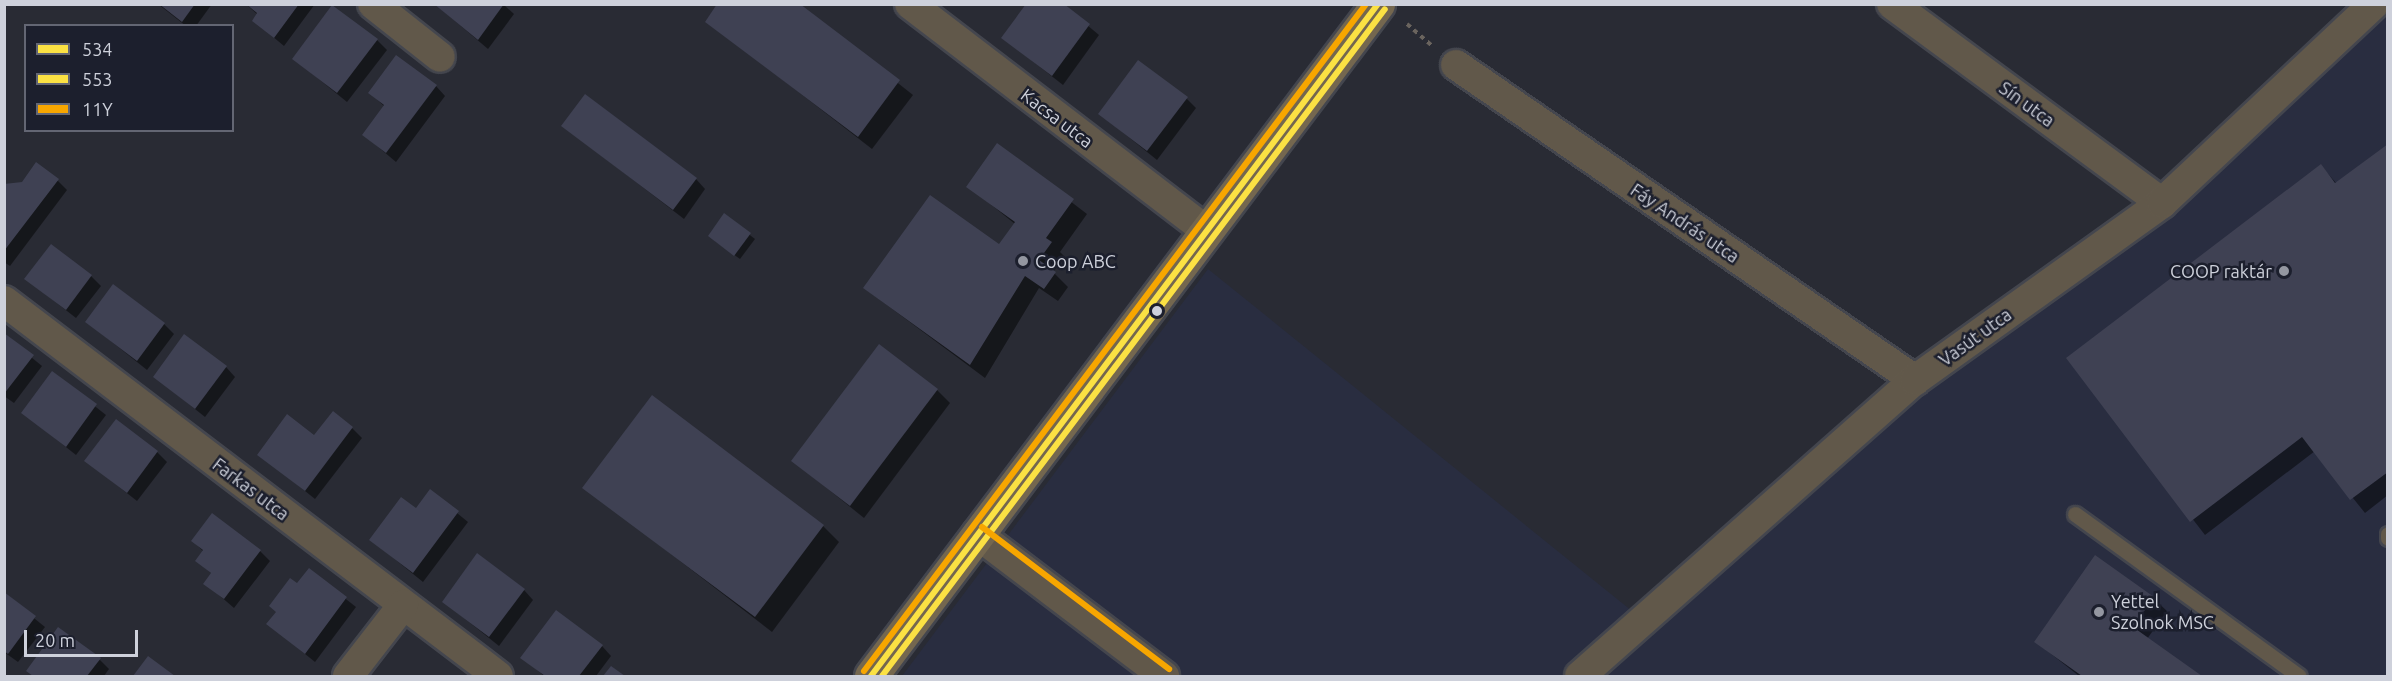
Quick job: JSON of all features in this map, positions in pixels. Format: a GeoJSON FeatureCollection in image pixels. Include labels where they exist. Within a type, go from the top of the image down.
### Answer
{"type":"FeatureCollection","features":[{"type":"Feature","properties":{"kind":"main road"},"geometry":{"type":"LineString","coordinates":[[871,676],[1206,230],[1390,12]]}},
{"type":"Feature","properties":{"kind":"street"},"geometry":{"type":"LineString","coordinates":[[373,4],[440,57]]}},
{"type":"Feature","properties":{"kind":"street","name":"Kacsa utca"},"geometry":{"type":"LineString","coordinates":[[910,4],[1206,230]]}},
{"type":"Feature","properties":{"kind":"street","name":"Sín utca"},"geometry":{"type":"LineString","coordinates":[[1892,4],[2162,203]]}},
{"type":"Feature","properties":{"kind":"street","name":"Vasút utca"},"geometry":{"type":"LineString","coordinates":[[1580,676],[1915,380],[2162,203],[2374,4]]}},
{"type":"Feature","properties":{"kind":"street","name":"Fáy András utca"},"geometry":{"type":"LineString","coordinates":[[1456,65],[1915,380]]}},
{"type":"Feature","properties":{"kind":"street","name":"Farkas utca"},"geometry":{"type":"LineString","coordinates":[[4,300],[498,676]]}},
{"type":"Feature","properties":{"kind":"street"},"geometry":{"type":"LineString","coordinates":[[977,534],[1164,676]]}},
{"type":"Feature","properties":{"kind":"street"},"geometry":{"type":"LineString","coordinates":[[348,676],[403,605]]}},
{"type":"Feature","properties":{"kind":"lane"},"geometry":{"type":"LineString","coordinates":[[2075,514],[2299,676]]}},
{"type":"Feature","properties":{"kind":"path"},"geometry":{"type":"LineString","coordinates":[[1390,12],[1456,65]]}},
{"type":"Feature","properties":{"kind":"shaded area"},"geometry":{"type":"Polygon","coordinates":[[[2377,5],[2387,5],[2387,676],[902,676],[1208,269],[1632,611],[1666,616],[2377,5]]]}},
{"type":"Feature","properties":{"kind":"building"},"geometry":{"type":"Polygon","coordinates":[[[159,4],[195,4],[182,22],[159,4]]]}},
{"type":"Feature","properties":{"kind":"building"},"geometry":{"type":"Polygon","coordinates":[[[246,4],[299,4],[274,38],[252,21],[257,13],[246,4]]]}},
{"type":"Feature","properties":{"kind":"building"},"geometry":{"type":"Polygon","coordinates":[[[434,4],[504,4],[478,40],[434,4]]]}},
{"type":"Feature","properties":{"kind":"building"},"geometry":{"type":"Polygon","coordinates":[[[717,4],[800,4],[900,80],[858,137],[705,22],[717,4]]]}},
{"type":"Feature","properties":{"kind":"building"},"geometry":{"type":"Polygon","coordinates":[[[1026,4],[1064,4],[1090,24],[1052,76],[1001,38],[1026,4]]]}},
{"type":"Feature","properties":{"kind":"building"},"geometry":{"type":"Polygon","coordinates":[[[332,5],[378,39],[337,93],[292,59],[332,5]]]}},
{"type":"Feature","properties":{"kind":"building"},"geometry":{"type":"Polygon","coordinates":[[[396,55],[437,85],[386,153],[362,135],[384,105],[368,93],[396,55]]]}},
{"type":"Feature","properties":{"kind":"building"},"geometry":{"type":"Polygon","coordinates":[[[1138,60],[1188,97],[1147,151],[1098,114],[1138,60]]]}},
{"type":"Feature","properties":{"kind":"building"},"geometry":{"type":"Polygon","coordinates":[[[585,94],[697,178],[673,210],[561,126],[585,94]]]}},
{"type":"Feature","properties":{"kind":"building"},"geometry":{"type":"Polygon","coordinates":[[[997,143],[1074,199],[1046,238],[1052,242],[1039,260],[1056,272],[1044,289],[1025,276],[970,365],[863,288],[930,195],[999,244],[1015,222],[966,187],[997,143]]]}},
{"type":"Feature","properties":{"kind":"building","name":"COOP raktár"},"geometry":{"type":"Polygon","coordinates":[[[2388,144],[2388,472],[2350,500],[2302,437],[2190,522],[2066,358],[2321,164],[2335,183],[2388,144]]]}},
{"type":"Feature","properties":{"kind":"building"},"geometry":{"type":"Polygon","coordinates":[[[36,162],[59,179],[4,251],[4,184],[22,182],[36,162]]]}},
{"type":"Feature","properties":{"kind":"building"},"geometry":{"type":"Polygon","coordinates":[[[724,213],[751,233],[734,256],[708,236],[724,213]]]}},
{"type":"Feature","properties":{"kind":"building"},"geometry":{"type":"Polygon","coordinates":[[[51,244],[92,275],[66,310],[24,279],[51,244]]]}},
{"type":"Feature","properties":{"kind":"building"},"geometry":{"type":"Polygon","coordinates":[[[113,284],[165,323],[137,361],[85,322],[113,284]]]}},
{"type":"Feature","properties":{"kind":"building"},"geometry":{"type":"Polygon","coordinates":[[[4,333],[34,355],[4,394],[4,333]]]}},
{"type":"Feature","properties":{"kind":"building"},"geometry":{"type":"Polygon","coordinates":[[[184,334],[227,366],[195,409],[153,377],[184,334]]]}},
{"type":"Feature","properties":{"kind":"building"},"geometry":{"type":"Polygon","coordinates":[[[879,344],[938,389],[850,506],[791,461],[879,344]]]}},
{"type":"Feature","properties":{"kind":"building"},"geometry":{"type":"Polygon","coordinates":[[[52,371],[97,404],[66,447],[21,413],[52,371]]]}},
{"type":"Feature","properties":{"kind":"building"},"geometry":{"type":"Polygon","coordinates":[[[652,395],[824,525],[755,617],[582,488],[652,395]]]}},
{"type":"Feature","properties":{"kind":"building"},"geometry":{"type":"Polygon","coordinates":[[[333,411],[353,427],[305,491],[257,455],[287,414],[314,435],[333,411]]]}},
{"type":"Feature","properties":{"kind":"building"},"geometry":{"type":"Polygon","coordinates":[[[116,419],[158,451],[127,493],[84,461],[116,419]]]}},
{"type":"Feature","properties":{"kind":"building"},"geometry":{"type":"Polygon","coordinates":[[[430,489],[459,511],[413,573],[369,540],[401,497],[416,508],[430,489]]]}},
{"type":"Feature","properties":{"kind":"building"},"geometry":{"type":"Polygon","coordinates":[[[212,513],[261,550],[224,599],[203,584],[211,573],[195,561],[203,550],[191,541],[212,513]]]}},
{"type":"Feature","properties":{"kind":"building"},"geometry":{"type":"Polygon","coordinates":[[[477,553],[525,589],[489,637],[442,602],[477,553]]]}},
{"type":"Feature","properties":{"kind":"building","name":"Yettel Szolnok MSC"},"geometry":{"type":"Polygon","coordinates":[[[2095,555],[2154,597],[2133,627],[2202,676],[2082,676],[2034,642],[2095,555]]]}},
{"type":"Feature","properties":{"kind":"building"},"geometry":{"type":"Polygon","coordinates":[[[309,568],[347,597],[305,654],[266,624],[276,612],[269,606],[290,578],[297,583],[309,568]]]}},
{"type":"Feature","properties":{"kind":"building"},"geometry":{"type":"Polygon","coordinates":[[[4,592],[36,616],[8,654],[4,651],[4,592]]]}},
{"type":"Feature","properties":{"kind":"building"},"geometry":{"type":"Polygon","coordinates":[[[556,610],[603,645],[579,676],[545,676],[520,658],[556,610]]]}},
{"type":"Feature","properties":{"kind":"building"},"geometry":{"type":"Polygon","coordinates":[[[58,627],[101,658],[87,676],[33,676],[26,671],[58,627]]]}},
{"type":"Feature","properties":{"kind":"building"},"geometry":{"type":"Polygon","coordinates":[[[148,656],[175,676],[133,676],[148,656]]]}},
{"type":"Feature","properties":{"kind":"building"},"geometry":{"type":"Polygon","coordinates":[[[611,666],[625,676],[603,676],[611,666]]]}},
{"type":"Feature","properties":{"kind":"transit line","name":"11Y"},"geometry":{"type":"LineString","coordinates":[[864,671],[1366,4]]}},
{"type":"Feature","properties":{"kind":"transit line","name":"534"},"geometry":{"type":"LineString","coordinates":[[871,676],[1378,4]]}},
{"type":"Feature","properties":{"kind":"transit line","name":"553"},"geometry":{"type":"LineString","coordinates":[[882,676],[1385,9]]}},
{"type":"Feature","properties":{"kind":"transit line","name":"11Y"},"geometry":{"type":"LineString","coordinates":[[982,527],[1169,669]]}},
{"type":"Feature","properties":{"kind":"place","name":"Coop ABC"},"geometry":{"type":"Point","coordinates":[1023,261]}},
{"type":"Feature","properties":{"kind":"place","name":"COOP raktár"},"geometry":{"type":"Point","coordinates":[2284,271]}},
{"type":"Feature","properties":{"kind":"place","name":"Yettel Szolnok MSC"},"geometry":{"type":"Point","coordinates":[2099,612]}}]}
